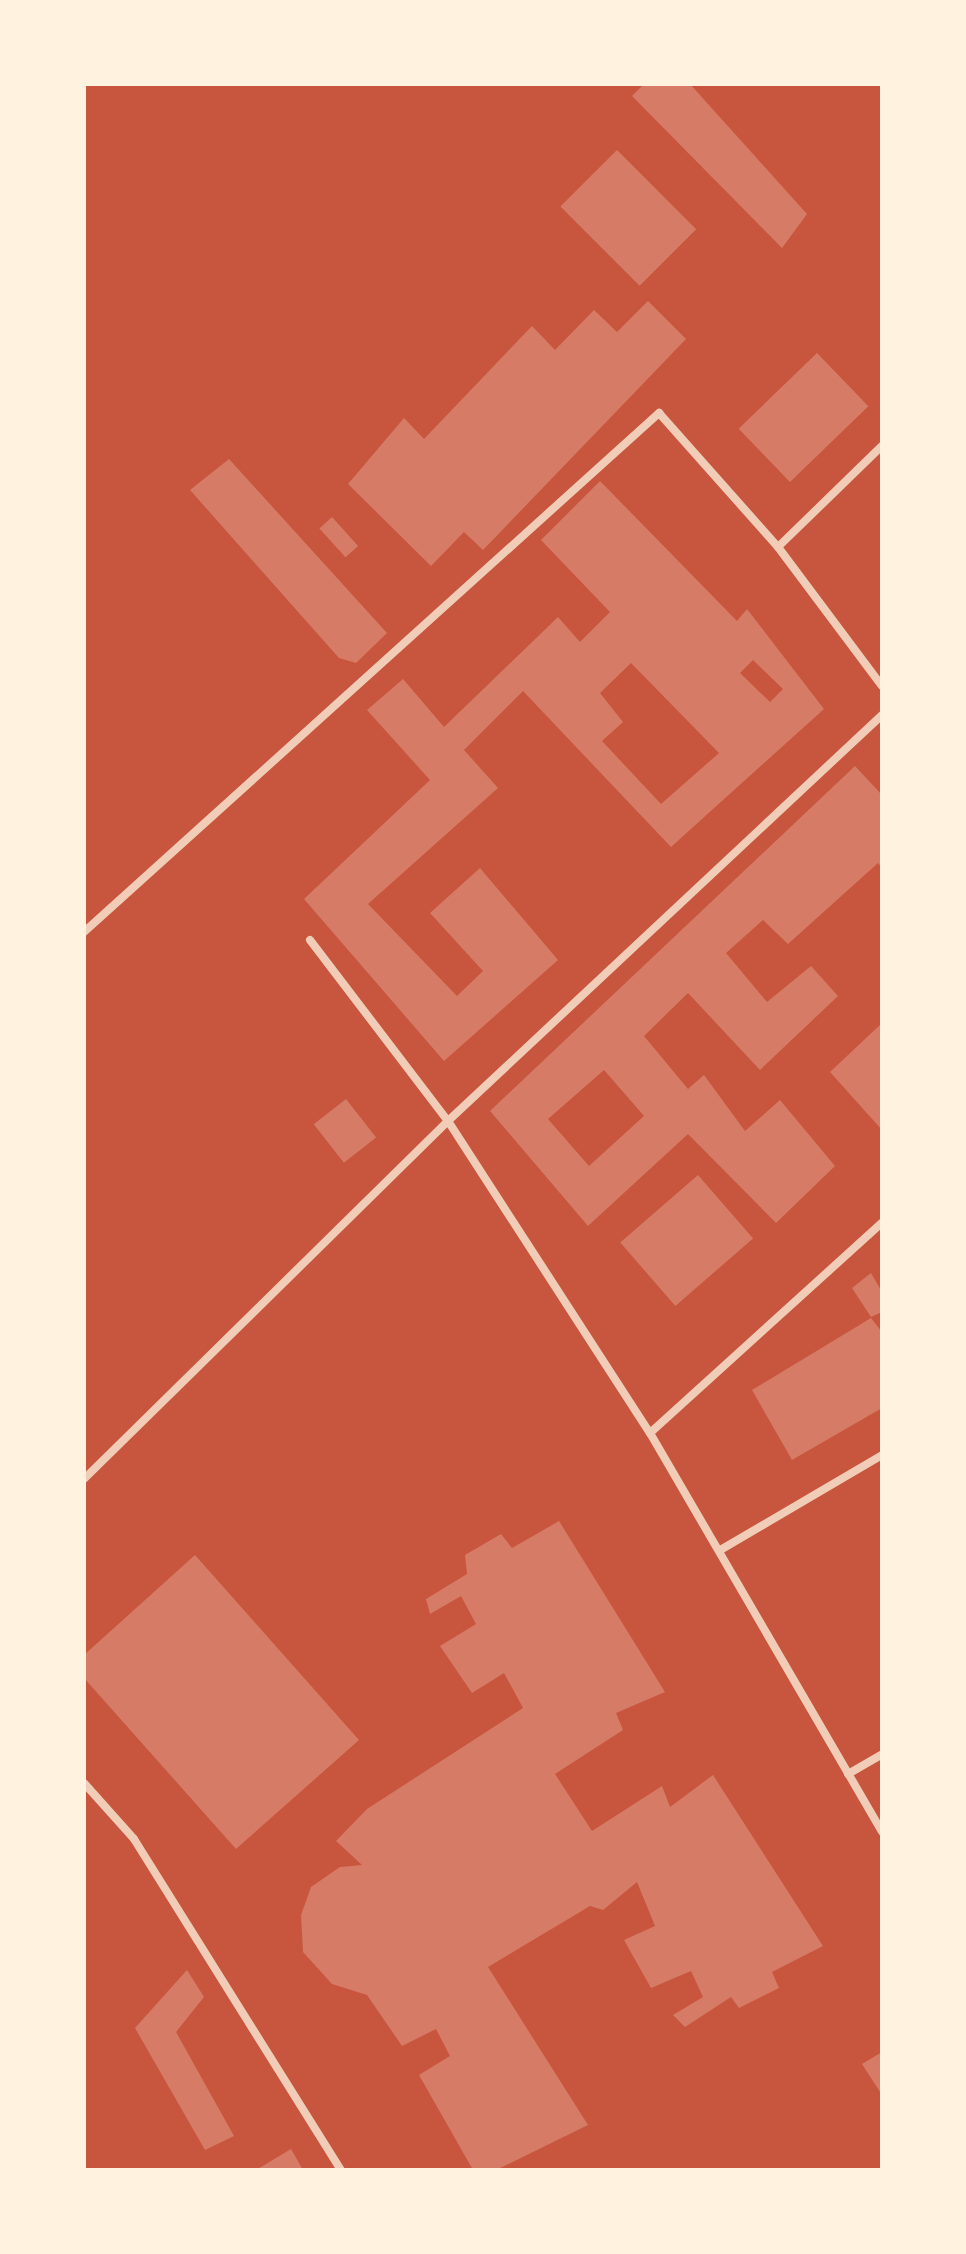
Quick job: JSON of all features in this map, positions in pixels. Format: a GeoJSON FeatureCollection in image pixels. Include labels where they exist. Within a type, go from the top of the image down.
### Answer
{"type":"FeatureCollection","features":[{"type":"Feature","properties":{"kind":"street"},"geometry":{"type":"LineString","coordinates":[[84,932],[659,413],[778,547],[882,686]]}},
{"type":"Feature","properties":{"kind":"street"},"geometry":{"type":"LineString","coordinates":[[778,547],[882,446]]}},
{"type":"Feature","properties":{"kind":"street"},"geometry":{"type":"LineString","coordinates":[[84,1479],[448,1121],[882,715]]}},
{"type":"Feature","properties":{"kind":"street"},"geometry":{"type":"LineString","coordinates":[[310,940],[448,1121],[650,1433],[722,1549],[882,1831]]}},
{"type":"Feature","properties":{"kind":"street"},"geometry":{"type":"LineString","coordinates":[[650,1433],[882,1223]]}},
{"type":"Feature","properties":{"kind":"street"},"geometry":{"type":"LineString","coordinates":[[722,1549],[882,1455]]}},
{"type":"Feature","properties":{"kind":"street"},"geometry":{"type":"LineString","coordinates":[[848,1774],[882,1754]]}},
{"type":"Feature","properties":{"kind":"street"},"geometry":{"type":"LineString","coordinates":[[84,1783],[134,1839],[341,2170]]}},
{"type":"Feature","properties":{"kind":"building"},"geometry":{"type":"Polygon","coordinates":[[[644,84],[690,84],[807,214],[782,248],[632,96],[644,84]]]}},
{"type":"Feature","properties":{"kind":"building"},"geometry":{"type":"Polygon","coordinates":[[[617,150],[696,229],[640,286],[560,207],[617,150]]]}},
{"type":"Feature","properties":{"kind":"building"},"geometry":{"type":"Polygon","coordinates":[[[648,301],[686,339],[483,550],[464,532],[431,566],[348,484],[404,418],[424,439],[532,326],[555,350],[594,310],[617,332],[648,301]]]}},
{"type":"Feature","properties":{"kind":"building"},"geometry":{"type":"Polygon","coordinates":[[[817,353],[868,406],[790,482],[739,429],[817,353]]]}},
{"type":"Feature","properties":{"kind":"building"},"geometry":{"type":"Polygon","coordinates":[[[229,459],[387,633],[356,663],[339,658],[190,490],[229,459]]]}},
{"type":"Feature","properties":{"kind":"building"},"geometry":{"type":"Polygon","coordinates":[[[600,481],[737,621],[747,609],[824,709],[671,847],[523,691],[464,750],[498,788],[368,904],[457,996],[483,971],[430,913],[480,868],[558,960],[444,1061],[304,899],[430,780],[367,710],[403,679],[444,727],[558,617],[580,642],[610,612],[541,540],[600,481]],[[753,660],[740,673],[770,702],[783,689],[753,660]],[[631,663],[600,693],[623,722],[602,741],[661,804],[719,753],[631,663]]]}},
{"type":"Feature","properties":{"kind":"building"},"geometry":{"type":"Polygon","coordinates":[[[332,517],[358,546],[345,557],[319,528],[332,517]]]}},
{"type":"Feature","properties":{"kind":"building"},"geometry":{"type":"Polygon","coordinates":[[[855,766],[882,795],[882,868],[878,863],[788,944],[763,920],[726,953],[767,1002],[811,966],[838,996],[760,1070],[688,993],[644,1036],[688,1089],[704,1075],[745,1131],[780,1100],[835,1166],[776,1223],[688,1134],[588,1226],[490,1111],[855,766]],[[604,1070],[548,1119],[589,1166],[644,1116],[604,1070]]]}},
{"type":"Feature","properties":{"kind":"building"},"geometry":{"type":"Polygon","coordinates":[[[882,1023],[882,1130],[830,1072],[882,1023]]]}},
{"type":"Feature","properties":{"kind":"building"},"geometry":{"type":"Polygon","coordinates":[[[346,1099],[376,1138],[344,1163],[314,1124],[346,1099]]]}},
{"type":"Feature","properties":{"kind":"building"},"geometry":{"type":"Polygon","coordinates":[[[698,1175],[753,1238],[675,1306],[620,1243],[698,1175]]]}},
{"type":"Feature","properties":{"kind":"building"},"geometry":{"type":"Polygon","coordinates":[[[871,1273],[882,1292],[882,1312],[871,1317],[852,1288],[871,1273]]]}},
{"type":"Feature","properties":{"kind":"building"},"geometry":{"type":"Polygon","coordinates":[[[871,1318],[882,1332],[882,1408],[792,1460],[752,1390],[871,1318]]]}},
{"type":"Feature","properties":{"kind":"building"},"geometry":{"type":"Polygon","coordinates":[[[559,1521],[665,1692],[616,1713],[623,1730],[555,1774],[592,1831],[662,1786],[670,1807],[713,1775],[823,1946],[772,1972],[779,1988],[739,2008],[731,1997],[685,2027],[673,2015],[703,1997],[691,1971],[651,1988],[624,1940],[655,1926],[637,1882],[603,1910],[590,1906],[488,1967],[588,2125],[496,2170],[473,2170],[419,2075],[450,2056],[436,2029],[402,2046],[367,1995],[332,1984],[303,1952],[301,1915],[311,1887],[340,1867],[362,1865],[336,1841],[367,1809],[523,1708],[504,1673],[472,1693],[440,1646],[476,1624],[461,1596],[430,1614],[426,1599],[467,1574],[465,1555],[501,1534],[512,1548],[559,1521]]]}},
{"type":"Feature","properties":{"kind":"building"},"geometry":{"type":"Polygon","coordinates":[[[195,1555],[359,1740],[236,1849],[84,1678],[84,1655],[195,1555]]]}},
{"type":"Feature","properties":{"kind":"building"},"geometry":{"type":"Polygon","coordinates":[[[187,1970],[204,1997],[176,2032],[234,2136],[205,2150],[135,2028],[187,1970]]]}},
{"type":"Feature","properties":{"kind":"building"},"geometry":{"type":"Polygon","coordinates":[[[882,2052],[882,2095],[862,2064],[882,2052]]]}},
{"type":"Feature","properties":{"kind":"building"},"geometry":{"type":"Polygon","coordinates":[[[291,2149],[303,2170],[256,2170],[291,2149]]]}}]}
